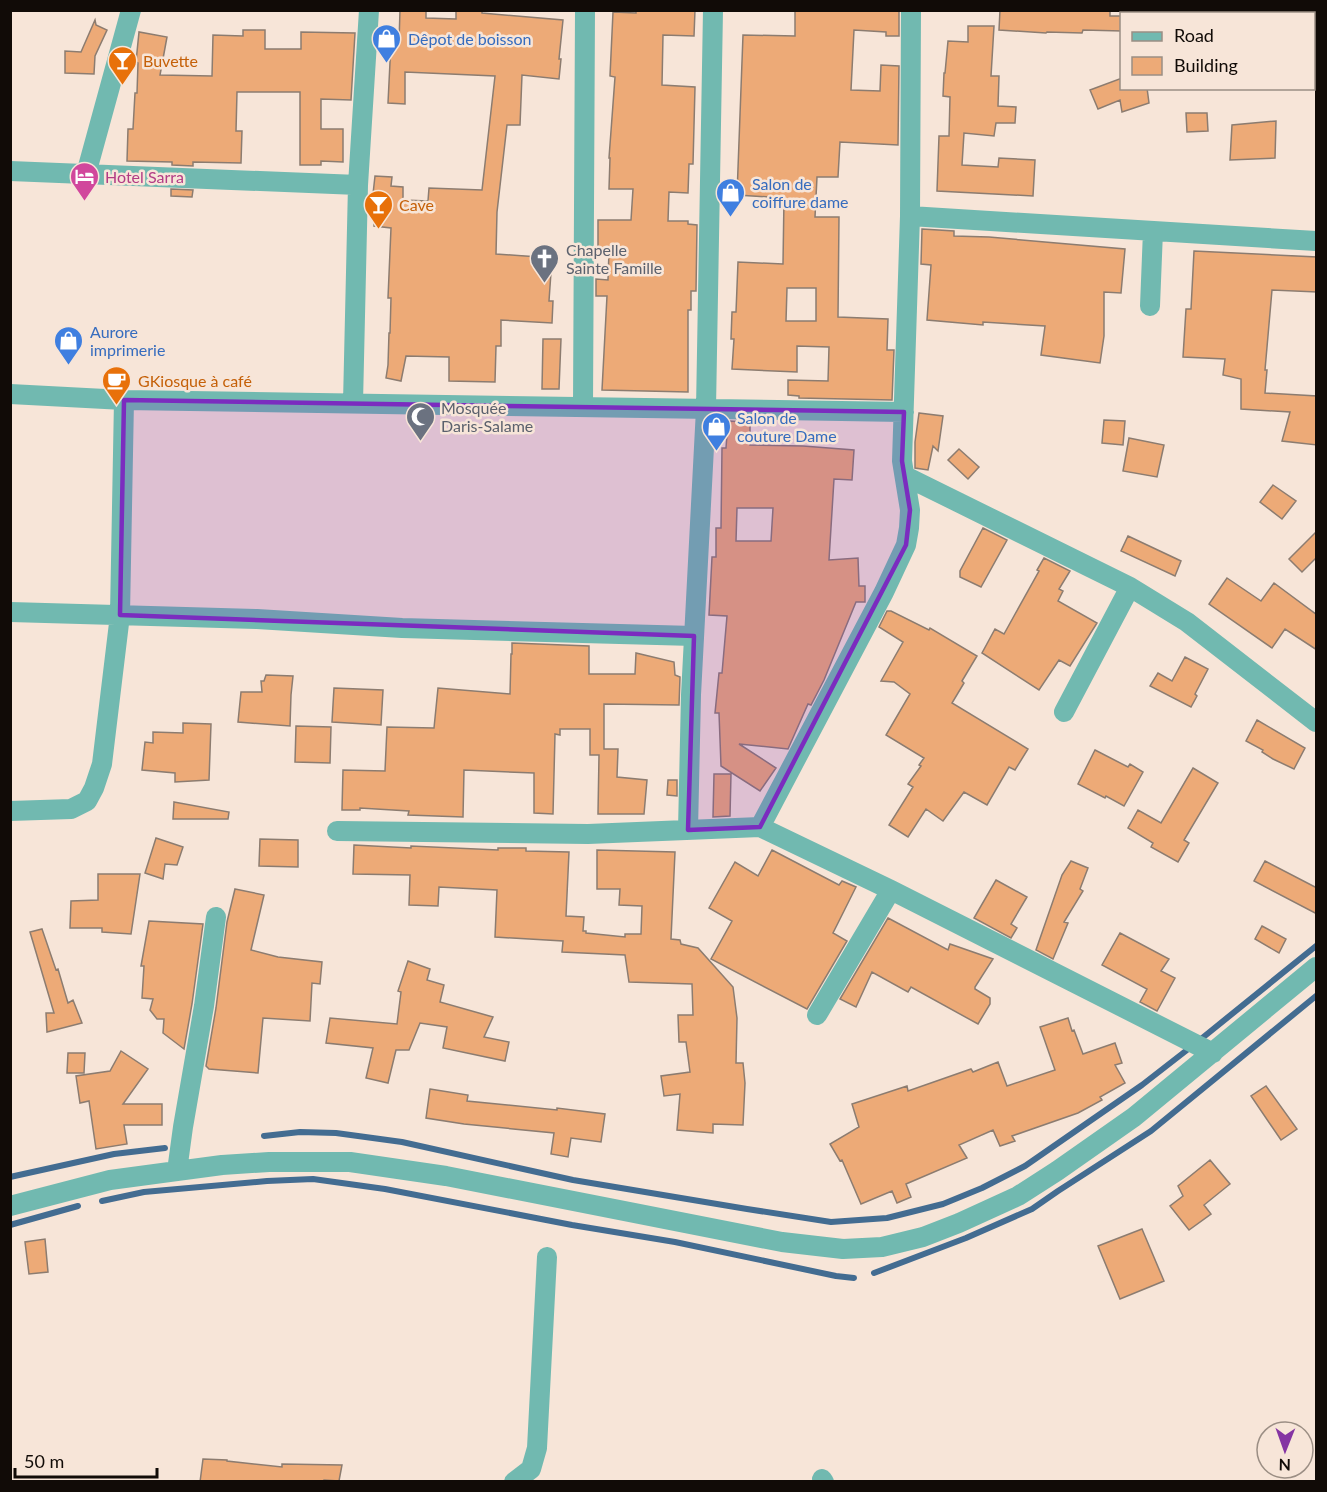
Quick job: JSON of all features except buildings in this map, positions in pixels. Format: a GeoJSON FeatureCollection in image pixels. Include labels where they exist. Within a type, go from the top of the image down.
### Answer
{"type":"FeatureCollection","features":[{"type":"Feature","properties":{"kind":"street"},"geometry":{"type":"LineString","coordinates":[[86,174],[132,10]]}},
{"type":"Feature","properties":{"kind":"street"},"geometry":{"type":"LineString","coordinates":[[352,403],[358,185],[369,10]]}},
{"type":"Feature","properties":{"kind":"street"},"geometry":{"type":"LineString","coordinates":[[583,407],[585,10]]}},
{"type":"Feature","properties":{"kind":"street"},"geometry":{"type":"LineString","coordinates":[[688,830],[694,636],[706,409],[712,10]]}},
{"type":"Feature","properties":{"kind":"street"},"geometry":{"type":"LineString","coordinates":[[760,827],[879,602],[906,545],[910,510],[902,461],[910,216],[911,10]]}},
{"type":"Feature","properties":{"kind":"street"},"geometry":{"type":"LineString","coordinates":[[10,171],[358,185]]}},
{"type":"Feature","properties":{"kind":"street"},"geometry":{"type":"LineString","coordinates":[[910,216],[1317,241]]}},
{"type":"Feature","properties":{"kind":"street"},"geometry":{"type":"LineString","coordinates":[[1150,306],[1153,231]]}},
{"type":"Feature","properties":{"kind":"street"},"geometry":{"type":"LineString","coordinates":[[10,394],[124,400],[904,412]]}},
{"type":"Feature","properties":{"kind":"street"},"geometry":{"type":"LineString","coordinates":[[10,811],[71,809],[87,801],[102,764],[120,615],[124,400]]}},
{"type":"Feature","properties":{"kind":"street"},"geometry":{"type":"LineString","coordinates":[[905,476],[1130,588],[1187,622],[1317,722]]}},
{"type":"Feature","properties":{"kind":"street"},"geometry":{"type":"LineString","coordinates":[[1064,712],[1130,588]]}},
{"type":"Feature","properties":{"kind":"street"},"geometry":{"type":"LineString","coordinates":[[10,612],[257,619],[402,628],[694,636]]}},
{"type":"Feature","properties":{"kind":"street"},"geometry":{"type":"LineString","coordinates":[[337,831],[588,834],[760,827],[891,890],[1213,1053]]}},
{"type":"Feature","properties":{"kind":"street"},"geometry":{"type":"LineString","coordinates":[[817,1015],[891,890]]}},
{"type":"Feature","properties":{"kind":"street"},"geometry":{"type":"LineString","coordinates":[[177,1171],[216,917]]}},
{"type":"Feature","properties":{"kind":"street"},"geometry":{"type":"LineString","coordinates":[[10,1206],[110,1180],[222,1165],[269,1162],[350,1162],[446,1176],[782,1242],[843,1250],[882,1247],[923,1237],[959,1223],[1018,1196],[1057,1171],[1134,1117],[1317,967]]}},
{"type":"Feature","properties":{"kind":"street"},"geometry":{"type":"LineString","coordinates":[[514,1482],[531,1469],[537,1448],[547,1257]]}},
{"type":"Feature","properties":{"kind":"highlighted area"},"geometry":{"type":"Polygon","coordinates":[[[124,400],[904,412],[902,461],[910,510],[906,545],[760,827],[688,830],[694,636],[120,615],[124,400]]]}},
{"type":"Feature","properties":{"kind":"waterway"},"geometry":{"type":"LineString","coordinates":[[1201,1039],[1316,946]]}},
{"type":"Feature","properties":{"kind":"waterway"},"geometry":{"type":"LineString","coordinates":[[874,1273],[966,1238],[1032,1209],[1151,1131],[1316,996]]}},
{"type":"Feature","properties":{"kind":"waterway"},"geometry":{"type":"LineString","coordinates":[[264,1136],[300,1132],[336,1133],[402,1142],[573,1180],[831,1222],[887,1218],[943,1204],[982,1188],[1025,1166],[1142,1085],[1187,1050]]}},
{"type":"Feature","properties":{"kind":"waterway"},"geometry":{"type":"LineString","coordinates":[[10,1177],[114,1154],[165,1148]]}},
{"type":"Feature","properties":{"kind":"waterway"},"geometry":{"type":"LineString","coordinates":[[102,1201],[144,1192],[313,1179],[385,1189],[675,1242],[854,1278]]}},
{"type":"Feature","properties":{"kind":"waterway"},"geometry":{"type":"LineString","coordinates":[[10,1225],[78,1206]]}},
{"type":"Feature","properties":{"kind":"place","name":"Dêpot de boisson"},"geometry":{"type":"Point","coordinates":[387,64]}},
{"type":"Feature","properties":{"kind":"place","name":"Buvette"},"geometry":{"type":"Point","coordinates":[122,86]}},
{"type":"Feature","properties":{"kind":"place","name":"Hotel Sarra"},"geometry":{"type":"Point","coordinates":[84,202]}},
{"type":"Feature","properties":{"kind":"place","name":"Salon de coiffure dame"},"geometry":{"type":"Point","coordinates":[731,218]}},
{"type":"Feature","properties":{"kind":"place","name":"Cave"},"geometry":{"type":"Point","coordinates":[378,230]}},
{"type":"Feature","properties":{"kind":"place","name":"Chapelle Sainte Famille"},"geometry":{"type":"Point","coordinates":[545,284]}},
{"type":"Feature","properties":{"kind":"place","name":"Aurore imprimerie"},"geometry":{"type":"Point","coordinates":[69,366]}},
{"type":"Feature","properties":{"kind":"place","name":"GKiosque à café"},"geometry":{"type":"Point","coordinates":[117,406]}},
{"type":"Feature","properties":{"kind":"place","name":"Mosquée Daris-Salame"},"geometry":{"type":"Point","coordinates":[420,442]}},
{"type":"Feature","properties":{"kind":"place","name":"Salon de couture Dame"},"geometry":{"type":"Point","coordinates":[716,452]}}]}
